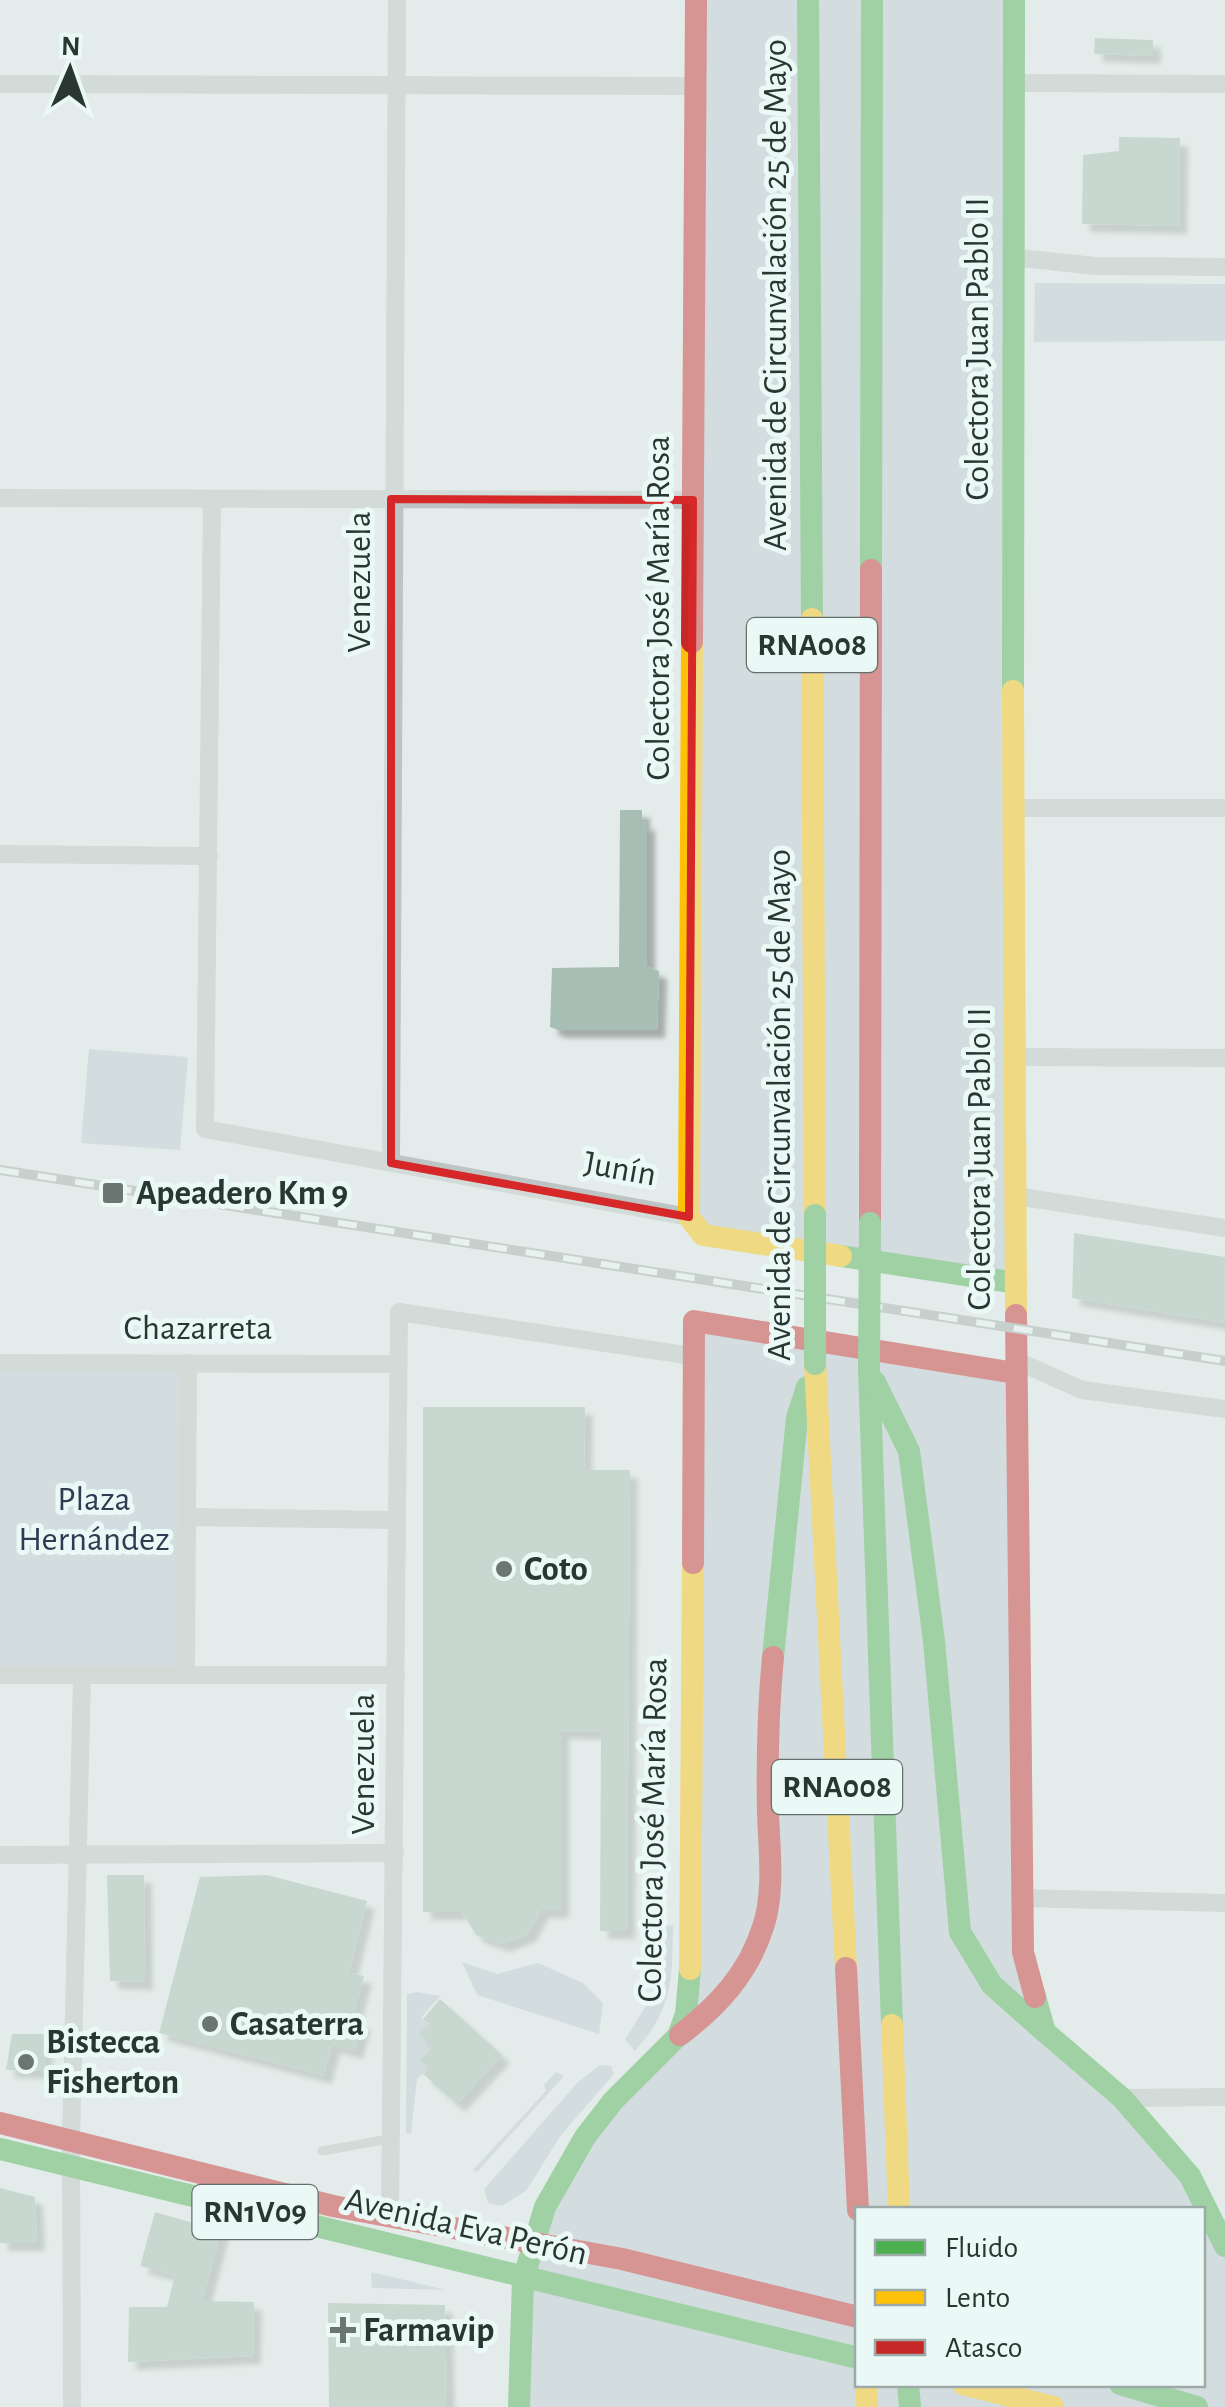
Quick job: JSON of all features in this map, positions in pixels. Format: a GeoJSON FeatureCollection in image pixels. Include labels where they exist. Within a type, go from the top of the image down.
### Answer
{"type":"FeatureCollection","features":[{"type":"Feature","properties":{"kind":"main road","name":"Colectora José María Rosa"},"geometry":{"type":"LineString","coordinates":[[689,1217],[696,0]]}},
{"type":"Feature","properties":{"kind":"main road","name":"Avenida de Circunvalación 25 de Mayo"},"geometry":{"type":"LineString","coordinates":[[808,0],[816,1364],[858,2207]]}},
{"type":"Feature","properties":{"kind":"main road","name":"RNA008"},"geometry":{"type":"LineString","coordinates":[[872,0],[869,1370],[898,2207]]}},
{"type":"Feature","properties":{"kind":"main road","name":"Colectora Juan Pablo II"},"geometry":{"type":"LineString","coordinates":[[1014,0],[1013,1057],[1020,1898],[1023,1952],[1045,2032]]}},
{"type":"Feature","properties":{"kind":"main road","name":"Junín"},"geometry":{"type":"LineString","coordinates":[[689,1217],[703,1235],[1016,1284]]}},
{"type":"Feature","properties":{"kind":"main road","name":"Colectora José María Rosa"},"geometry":{"type":"LineString","coordinates":[[519,2407],[516,2357],[524,2276],[544,2202],[592,2127],[639,2071],[680,2034],[690,1992],[694,1321],[1015,1366]]}},
{"type":"Feature","properties":{"kind":"main road"},"geometry":{"type":"LineString","coordinates":[[680,2034],[719,2004],[745,1968],[764,1924],[769,1889],[767,1722],[772,1668],[797,1418],[816,1364]]}},
{"type":"Feature","properties":{"kind":"main road"},"geometry":{"type":"LineString","coordinates":[[869,1370],[909,1451],[934,1641],[960,1932],[992,1985],[1122,2098],[1190,2176],[1225,2246]]}},
{"type":"Feature","properties":{"kind":"main road","name":"Avenida Eva Perón"},"geometry":{"type":"LineString","coordinates":[[0,2123],[390,2217],[622,2259],[855,2316]]}},
{"type":"Feature","properties":{"kind":"main road","name":"Avenida Eva Perón"},"geometry":{"type":"LineString","coordinates":[[0,2149],[855,2357]]}},
{"type":"Feature","properties":{"kind":"main road"},"geometry":{"type":"LineString","coordinates":[[974,2387],[1053,2407]]}},
{"type":"Feature","properties":{"kind":"main road"},"geometry":{"type":"LineString","coordinates":[[1130,2387],[1197,2407]]}},
{"type":"Feature","properties":{"kind":"street","name":"Venezuela"},"geometry":{"type":"LineString","coordinates":[[391,1163],[391,499],[397,0]]}},
{"type":"Feature","properties":{"kind":"street"},"geometry":{"type":"LineString","coordinates":[[0,84],[696,86]]}},
{"type":"Feature","properties":{"kind":"street"},"geometry":{"type":"LineString","coordinates":[[1012,84],[1225,84]]}},
{"type":"Feature","properties":{"kind":"street"},"geometry":{"type":"LineString","coordinates":[[1011,258],[1095,266],[1225,268]]}},
{"type":"Feature","properties":{"kind":"street"},"geometry":{"type":"LineString","coordinates":[[0,498],[693,500]]}},
{"type":"Feature","properties":{"kind":"street"},"geometry":{"type":"LineString","coordinates":[[0,854],[209,856],[212,498]]}},
{"type":"Feature","properties":{"kind":"street"},"geometry":{"type":"LineString","coordinates":[[1014,808],[1225,808]]}},
{"type":"Feature","properties":{"kind":"street","name":"Junín"},"geometry":{"type":"LineString","coordinates":[[209,856],[205,1130],[689,1217]]}},
{"type":"Feature","properties":{"kind":"street"},"geometry":{"type":"LineString","coordinates":[[1013,1057],[1225,1058]]}},
{"type":"Feature","properties":{"kind":"street"},"geometry":{"type":"LineString","coordinates":[[1015,1196],[1225,1228]]}},
{"type":"Feature","properties":{"kind":"street","name":"Venezuela"},"geometry":{"type":"LineString","coordinates":[[390,2217],[399,1312],[692,1356]]}},
{"type":"Feature","properties":{"kind":"street"},"geometry":{"type":"LineString","coordinates":[[186,1675],[188,1362]]}},
{"type":"Feature","properties":{"kind":"street","name":"Chazarreta"},"geometry":{"type":"LineString","coordinates":[[0,1363],[397,1364]]}},
{"type":"Feature","properties":{"kind":"street"},"geometry":{"type":"LineString","coordinates":[[1015,1366],[1082,1390],[1225,1409]]}},
{"type":"Feature","properties":{"kind":"street"},"geometry":{"type":"LineString","coordinates":[[187,1518],[396,1520]]}},
{"type":"Feature","properties":{"kind":"street"},"geometry":{"type":"LineString","coordinates":[[72,2407],[71,2140],[82,1674]]}},
{"type":"Feature","properties":{"kind":"street"},"geometry":{"type":"LineString","coordinates":[[0,1675],[396,1675]]}},
{"type":"Feature","properties":{"kind":"street"},"geometry":{"type":"LineString","coordinates":[[0,1854],[395,1853]]}},
{"type":"Feature","properties":{"kind":"street"},"geometry":{"type":"LineString","coordinates":[[1020,1898],[1225,1902]]}},
{"type":"Feature","properties":{"kind":"street"},"geometry":{"type":"LineString","coordinates":[[1122,2098],[1225,2097]]}},
{"type":"Feature","properties":{"kind":"lane"},"geometry":{"type":"LineString","coordinates":[[322,2151],[392,2139]]}},
{"type":"Feature","properties":{"kind":"highlighted area"},"geometry":{"type":"Polygon","coordinates":[[[391,499],[693,500],[689,1217],[391,1163],[391,499]]]}},
{"type":"Feature","properties":{"kind":"green space"},"geometry":{"type":"Polygon","coordinates":[[[696,0],[1014,0],[1016,1283],[703,1235],[689,1217],[696,0]]]}},
{"type":"Feature","properties":{"kind":"green space"},"geometry":{"type":"Polygon","coordinates":[[[1035,283],[1225,284],[1225,341],[1034,342],[1035,283]]]}},
{"type":"Feature","properties":{"kind":"green space"},"geometry":{"type":"Polygon","coordinates":[[[89,1049],[188,1057],[180,1150],[81,1143],[89,1049]]]}},
{"type":"Feature","properties":{"kind":"green space"},"geometry":{"type":"Polygon","coordinates":[[[694,1321],[1015,1373],[1023,1952],[1045,2032],[1122,2098],[1189,2176],[1225,2245],[1225,2407],[519,2407],[519,2319],[532,2243],[544,2208],[585,2138],[613,2101],[678,2036],[690,1991],[694,1321]]]}},
{"type":"Feature","properties":{"kind":"green space","name":"Plaza Hernández"},"geometry":{"type":"Polygon","coordinates":[[[0,1363],[188,1363],[186,1675],[0,1675],[0,1363]]]}},
{"type":"Feature","properties":{"kind":"green space"},"geometry":{"type":"Polygon","coordinates":[[[664,1925],[673,1926],[668,1993],[657,2021],[635,2051],[625,2040],[659,1984],[664,1925]]]}},
{"type":"Feature","properties":{"kind":"green space"},"geometry":{"type":"Polygon","coordinates":[[[462,1962],[497,1974],[538,1963],[583,1983],[603,2003],[599,2034],[477,1995],[462,1962]]]}},
{"type":"Feature","properties":{"kind":"green space"},"geometry":{"type":"Polygon","coordinates":[[[407,1994],[440,1996],[421,2018],[429,2024],[420,2034],[432,2046],[420,2059],[429,2068],[417,2079],[411,2133],[406,2133],[407,1994]]]}},
{"type":"Feature","properties":{"kind":"green space"},"geometry":{"type":"Polygon","coordinates":[[[600,2065],[611,2066],[614,2074],[561,2135],[526,2191],[502,2206],[488,2203],[484,2189],[578,2082],[600,2065]]]}},
{"type":"Feature","properties":{"kind":"green space"},"geometry":{"type":"Polygon","coordinates":[[[556,2072],[564,2076],[477,2172],[473,2170],[546,2091],[544,2085],[556,2072]]]}},
{"type":"Feature","properties":{"kind":"green space"},"geometry":{"type":"Polygon","coordinates":[[[371,2272],[446,2290],[372,2288],[371,2272]]]}},
{"type":"Feature","properties":{"kind":"building"},"geometry":{"type":"Polygon","coordinates":[[[1095,38],[1153,40],[1153,56],[1094,54],[1095,38]]]}},
{"type":"Feature","properties":{"kind":"building"},"geometry":{"type":"Polygon","coordinates":[[[1119,137],[1180,138],[1179,226],[1082,224],[1083,155],[1119,151],[1119,137]]]}},
{"type":"Feature","properties":{"kind":"building"},"geometry":{"type":"Polygon","coordinates":[[[620,810],[642,810],[642,823],[647,822],[647,967],[659,971],[657,1030],[558,1030],[550,1027],[552,968],[619,967],[620,810]]]}},
{"type":"Feature","properties":{"kind":"building"},"geometry":{"type":"Polygon","coordinates":[[[1074,1233],[1225,1257],[1225,1323],[1072,1298],[1074,1233]]]}},
{"type":"Feature","properties":{"kind":"building","name":"Coto"},"geometry":{"type":"Polygon","coordinates":[[[423,1407],[585,1407],[584,1470],[630,1470],[627,1931],[600,1931],[601,1732],[561,1731],[561,1910],[541,1910],[528,1934],[502,1944],[476,1935],[462,1912],[423,1912],[423,1407]]]}},
{"type":"Feature","properties":{"kind":"building"},"geometry":{"type":"Polygon","coordinates":[[[107,1875],[144,1875],[145,1982],[110,1981],[107,1875]]]}},
{"type":"Feature","properties":{"kind":"building"},"geometry":{"type":"Polygon","coordinates":[[[267,1875],[367,1901],[349,1973],[364,1976],[352,2020],[363,2022],[355,2051],[332,2045],[324,2076],[159,2033],[200,1877],[267,1875]]]}},
{"type":"Feature","properties":{"kind":"building"},"geometry":{"type":"Polygon","coordinates":[[[440,1999],[502,2055],[457,2104],[423,2074],[429,2068],[420,2060],[432,2046],[419,2034],[429,2024],[423,2019],[440,1999]]]}},
{"type":"Feature","properties":{"kind":"building"},"geometry":{"type":"Polygon","coordinates":[[[12,2034],[45,2034],[44,2071],[6,2070],[12,2034]]]}},
{"type":"Feature","properties":{"kind":"building"},"geometry":{"type":"Polygon","coordinates":[[[0,2188],[35,2197],[37,2243],[0,2243],[0,2188]]]}},
{"type":"Feature","properties":{"kind":"building"},"geometry":{"type":"Polygon","coordinates":[[[155,2212],[221,2231],[202,2301],[254,2302],[253,2356],[128,2362],[129,2307],[167,2307],[175,2275],[140,2266],[155,2212]]]}},
{"type":"Feature","properties":{"kind":"building"},"geometry":{"type":"Polygon","coordinates":[[[328,2303],[445,2305],[447,2407],[329,2407],[328,2303]]]}},
{"type":"Feature","properties":{"kind":"railway"},"geometry":{"type":"LineString","coordinates":[[0,1170],[1225,1361]]}},
{"type":"Feature","properties":{"kind":"traffic: fast"},"geometry":{"type":"LineString","coordinates":[[808,0],[812,619]]}},
{"type":"Feature","properties":{"kind":"traffic: fast"},"geometry":{"type":"LineString","coordinates":[[871,570],[872,0]]}},
{"type":"Feature","properties":{"kind":"traffic: fast"},"geometry":{"type":"LineString","coordinates":[[1013,691],[1014,0]]}},
{"type":"Feature","properties":{"kind":"traffic: fast"},"geometry":{"type":"LineString","coordinates":[[815,1215],[815,1364]]}},
{"type":"Feature","properties":{"kind":"traffic: fast"},"geometry":{"type":"LineString","coordinates":[[869,1369],[870,1223]]}},
{"type":"Feature","properties":{"kind":"traffic: fast"},"geometry":{"type":"LineString","coordinates":[[841,1256],[1016,1283]]}},
{"type":"Feature","properties":{"kind":"traffic: fast"},"geometry":{"type":"LineString","coordinates":[[869,1369],[892,2025]]}},
{"type":"Feature","properties":{"kind":"traffic: fast"},"geometry":{"type":"LineString","coordinates":[[875,1382],[909,1451],[934,1641],[960,1932],[992,1985],[1045,2032]]}},
{"type":"Feature","properties":{"kind":"traffic: fast"},"geometry":{"type":"LineString","coordinates":[[773,1657],[797,1418],[807,1387]]}},
{"type":"Feature","properties":{"kind":"traffic: fast"},"geometry":{"type":"LineString","coordinates":[[519,2407],[523,2280],[545,2207],[585,2137],[613,2101],[678,2036],[686,2014],[690,1969]]}},
{"type":"Feature","properties":{"kind":"traffic: fast"},"geometry":{"type":"LineString","coordinates":[[1035,1997],[1045,2032],[1122,2098],[1190,2176],[1225,2246]]}},
{"type":"Feature","properties":{"kind":"traffic: fast"},"geometry":{"type":"LineString","coordinates":[[0,2149],[855,2357]]}},
{"type":"Feature","properties":{"kind":"traffic: fast"},"geometry":{"type":"LineString","coordinates":[[908,2387],[910,2407]]}},
{"type":"Feature","properties":{"kind":"traffic: fast"},"geometry":{"type":"LineString","coordinates":[[1130,2387],[1197,2407]]}},
{"type":"Feature","properties":{"kind":"traffic: slow"},"geometry":{"type":"LineString","coordinates":[[812,619],[815,1215]]}},
{"type":"Feature","properties":{"kind":"traffic: slow"},"geometry":{"type":"LineString","coordinates":[[692,642],[689,1217],[703,1235],[841,1256]]}},
{"type":"Feature","properties":{"kind":"traffic: slow"},"geometry":{"type":"LineString","coordinates":[[1013,691],[1016,1315]]}},
{"type":"Feature","properties":{"kind":"traffic: slow"},"geometry":{"type":"LineString","coordinates":[[815,1364],[846,1968]]}},
{"type":"Feature","properties":{"kind":"traffic: slow"},"geometry":{"type":"LineString","coordinates":[[690,1969],[693,1563]]}},
{"type":"Feature","properties":{"kind":"traffic: slow"},"geometry":{"type":"LineString","coordinates":[[892,2025],[899,2207]]}},
{"type":"Feature","properties":{"kind":"traffic: slow"},"geometry":{"type":"LineString","coordinates":[[866,2387],[867,2407]]}},
{"type":"Feature","properties":{"kind":"traffic: slow"},"geometry":{"type":"LineString","coordinates":[[975,2387],[1053,2407]]}},
{"type":"Feature","properties":{"kind":"traffic: jam"},"geometry":{"type":"LineString","coordinates":[[692,642],[696,0]]}},
{"type":"Feature","properties":{"kind":"traffic: jam"},"geometry":{"type":"LineString","coordinates":[[870,1223],[871,570]]}},
{"type":"Feature","properties":{"kind":"traffic: jam"},"geometry":{"type":"LineString","coordinates":[[1016,1315],[1023,1952],[1035,1997]]}},
{"type":"Feature","properties":{"kind":"traffic: jam"},"geometry":{"type":"LineString","coordinates":[[693,1563],[694,1321],[1015,1373]]}},
{"type":"Feature","properties":{"kind":"traffic: jam"},"geometry":{"type":"LineString","coordinates":[[680,2035],[707,2013],[740,1974],[757,1944],[767,1913],[768,1734],[773,1657]]}},
{"type":"Feature","properties":{"kind":"traffic: jam"},"geometry":{"type":"LineString","coordinates":[[846,1968],[858,2207]]}},
{"type":"Feature","properties":{"kind":"traffic: jam"},"geometry":{"type":"LineString","coordinates":[[0,2123],[333,2206],[622,2259],[855,2316]]}},
{"type":"Feature","properties":{"kind":"place","name":"Apeadero Km 9"},"geometry":{"type":"Point","coordinates":[113,1193]}},
{"type":"Feature","properties":{"kind":"place","name":"Coto"},"geometry":{"type":"Point","coordinates":[504,1569]}},
{"type":"Feature","properties":{"kind":"place","name":"Casaterra"},"geometry":{"type":"Point","coordinates":[210,2024]}},
{"type":"Feature","properties":{"kind":"place","name":"Bistecca Fisherton"},"geometry":{"type":"Point","coordinates":[26,2062]}},
{"type":"Feature","properties":{"kind":"place","name":"Farmavip"},"geometry":{"type":"Point","coordinates":[343,2330]}}]}
